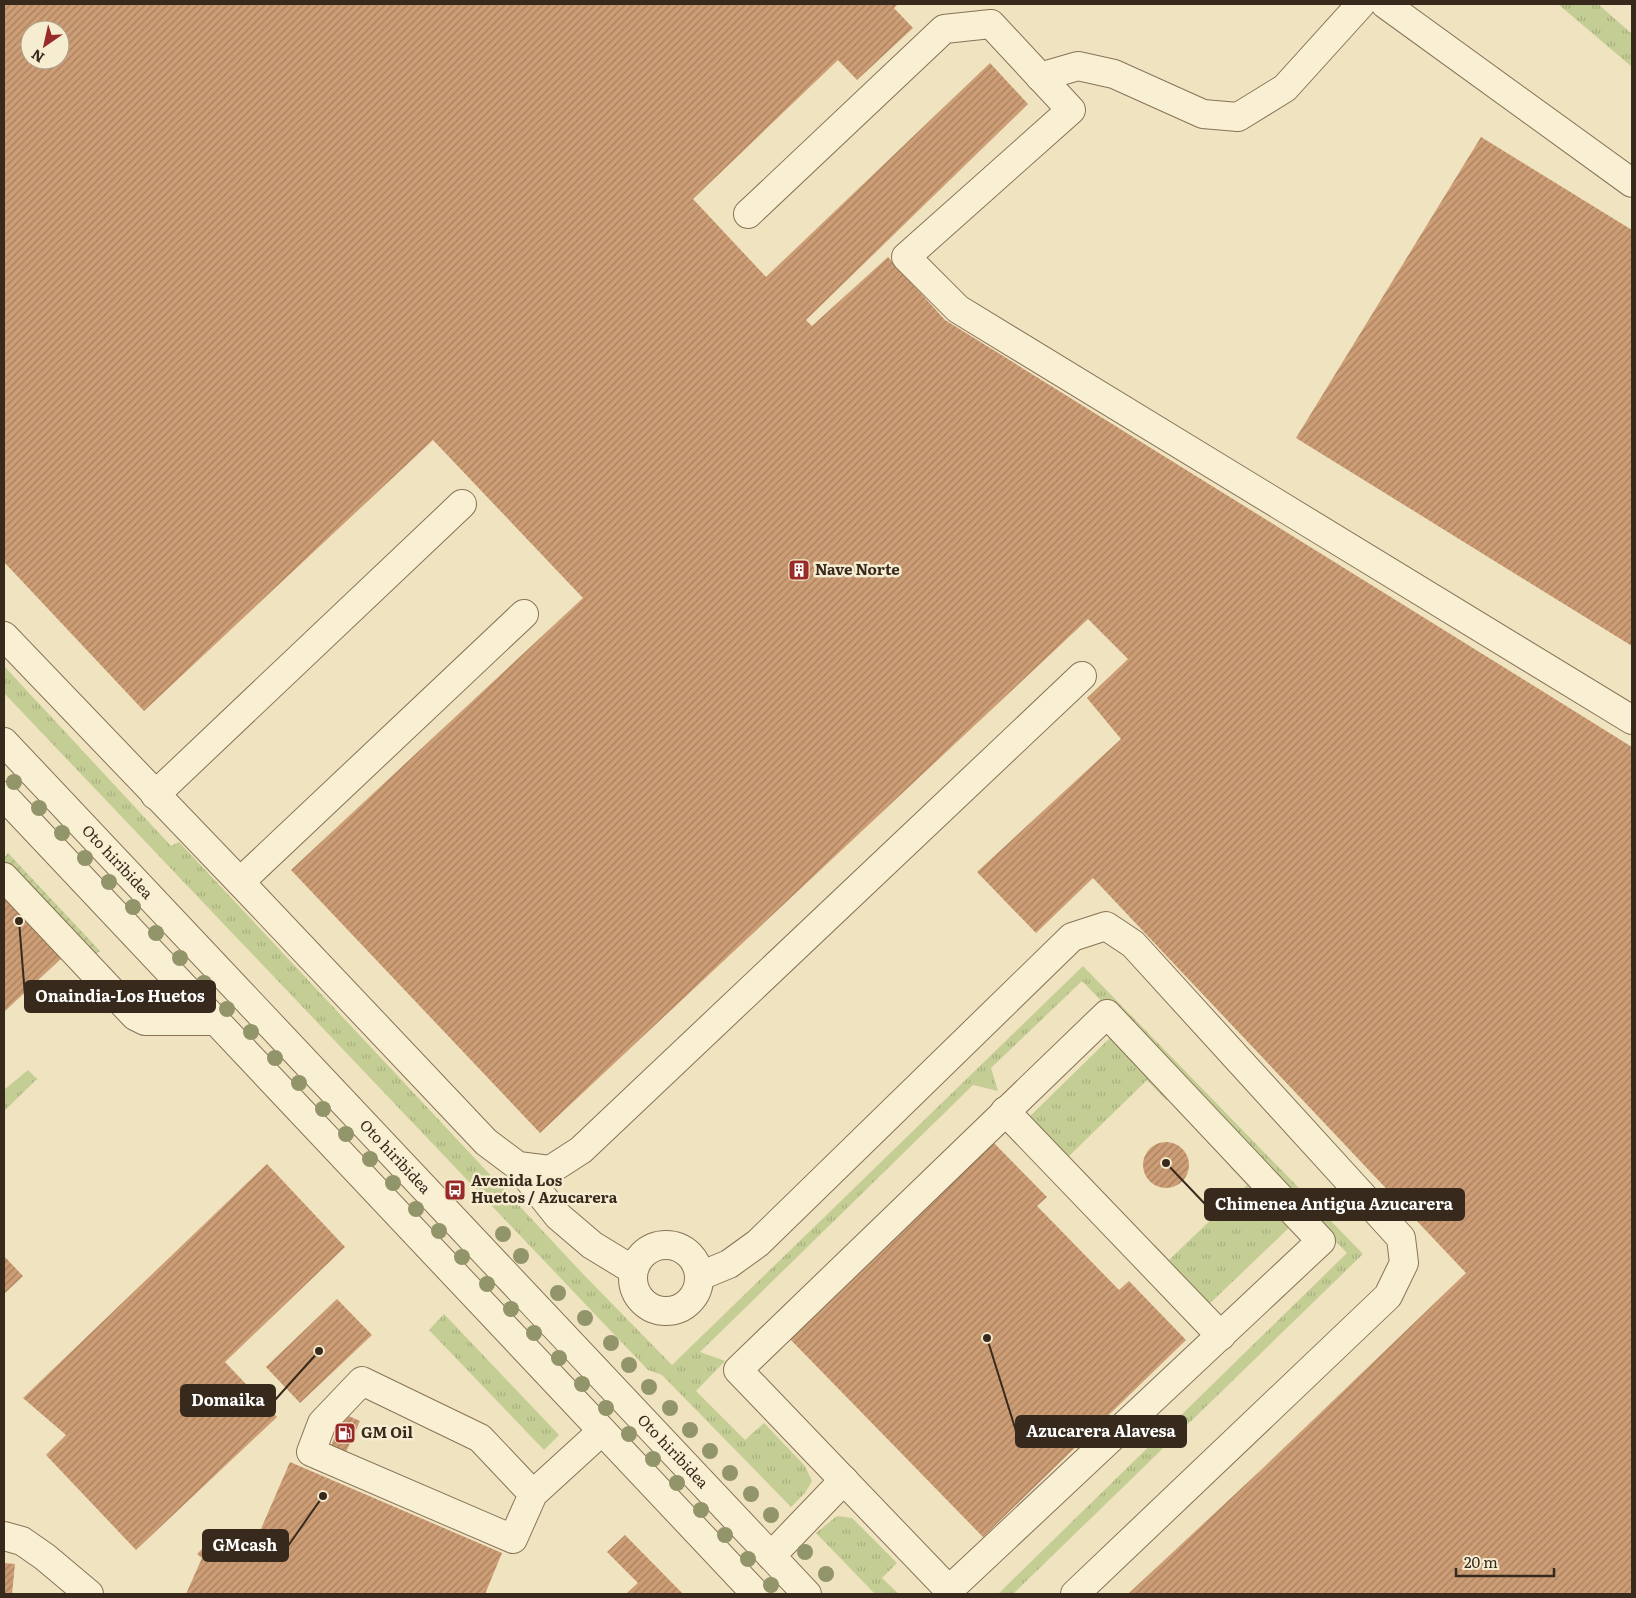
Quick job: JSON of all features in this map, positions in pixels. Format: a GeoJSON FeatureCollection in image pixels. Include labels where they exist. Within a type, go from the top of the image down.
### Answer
{"type":"FeatureCollection","features":[{"type":"Feature","properties":{"kind":"street"},"geometry":{"type":"LineString","coordinates":[[1040,77],[1078,66],[1114,74],[1203,114],[1238,117],[1285,88],[1361,4]]}},
{"type":"Feature","properties":{"kind":"street"},"geometry":{"type":"LineString","coordinates":[[1385,4],[1632,183]]}},
{"type":"Feature","properties":{"kind":"street"},"geometry":{"type":"LineString","coordinates":[[748,214],[944,29],[990,24],[1071,110],[906,257],[958,309],[1632,720]]}},
{"type":"Feature","properties":{"kind":"street"},"geometry":{"type":"LineString","coordinates":[[155,795],[462,504]]}},
{"type":"Feature","properties":{"kind":"street"},"geometry":{"type":"LineString","coordinates":[[240,882],[524,614]]}},
{"type":"Feature","properties":{"kind":"street"},"geometry":{"type":"LineString","coordinates":[[4,636],[486,1142],[518,1166],[558,1216],[592,1245],[633,1270]]}},
{"type":"Feature","properties":{"kind":"street"},"geometry":{"type":"LineString","coordinates":[[518,1166],[550,1170],[582,1150],[1082,676]]}},
{"type":"Feature","properties":{"kind":"street","name":"Oto hiribidea"},"geometry":{"type":"LineString","coordinates":[[4,742],[807,1594]]}},
{"type":"Feature","properties":{"kind":"street"},"geometry":{"type":"LineString","coordinates":[[4,796],[756,1594]]}},
{"type":"Feature","properties":{"kind":"street"},"geometry":{"type":"LineString","coordinates":[[4,877],[135,1016],[145,1021],[215,1021]]}},
{"type":"Feature","properties":{"kind":"street"},"geometry":{"type":"LineString","coordinates":[[700,1276],[729,1264],[758,1244],[1072,937],[1106,926],[1132,944],[1401,1238],[1404,1263],[1388,1296],[1076,1594]]}},
{"type":"Feature","properties":{"kind":"street"},"geometry":{"type":"LineString","coordinates":[[1107,1014],[1322,1241],[1221,1336],[948,1590],[738,1370],[1107,1014]]}},
{"type":"Feature","properties":{"kind":"street"},"geometry":{"type":"LineString","coordinates":[[1005,1111],[1221,1336]]}},
{"type":"Feature","properties":{"kind":"street"},"geometry":{"type":"LineString","coordinates":[[659,1244],[678,1246],[694,1258],[700,1276],[696,1295],[682,1308],[663,1311],[646,1305],[634,1289],[633,1270],[643,1253],[659,1244]]}},
{"type":"Feature","properties":{"kind":"street"},"geometry":{"type":"LineString","coordinates":[[533,1494],[480,1438],[362,1381],[322,1423],[311,1452],[513,1539],[533,1494],[602,1431]]}},
{"type":"Feature","properties":{"kind":"street"},"geometry":{"type":"LineString","coordinates":[[771,1556],[844,1480]]}},
{"type":"Feature","properties":{"kind":"street"},"geometry":{"type":"LineString","coordinates":[[4,1536],[22,1542],[45,1557],[90,1594]]}},
{"type":"Feature","properties":{"kind":"green space"},"geometry":{"type":"Polygon","coordinates":[[[1558,4],[1598,4],[1632,34],[1632,67],[1558,4]]]}},
{"type":"Feature","properties":{"kind":"green space"},"geometry":{"type":"Polygon","coordinates":[[[4,666],[171,846],[179,842],[583,1274],[672,1365],[1083,966],[1363,1254],[1013,1594],[998,1594],[1347,1253],[1082,981],[991,1068],[998,1091],[973,1085],[700,1352],[725,1361],[696,1391],[745,1440],[764,1423],[805,1466],[812,1481],[805,1493],[791,1507],[662,1375],[648,1370],[4,693],[4,666]]]}},
{"type":"Feature","properties":{"kind":"green space"},"geometry":{"type":"Polygon","coordinates":[[[8,853],[100,951],[95,954],[4,865],[4,858],[8,853]]]}},
{"type":"Feature","properties":{"kind":"green space"},"geometry":{"type":"Polygon","coordinates":[[[1114,1034],[1173,1094],[1166,1100],[1147,1080],[1068,1157],[1086,1175],[1080,1181],[1023,1123],[1114,1034]]]}},
{"type":"Feature","properties":{"kind":"green space"},"geometry":{"type":"Polygon","coordinates":[[[28,1070],[37,1079],[4,1111],[4,1090],[28,1070]]]}},
{"type":"Feature","properties":{"kind":"green space"},"geometry":{"type":"Polygon","coordinates":[[[1238,1160],[1296,1221],[1203,1310],[1148,1252],[1155,1245],[1169,1260],[1247,1185],[1230,1167],[1238,1160]]]}},
{"type":"Feature","properties":{"kind":"green space"},"geometry":{"type":"Polygon","coordinates":[[[444,1314],[559,1435],[544,1450],[429,1330],[444,1314]]]}},
{"type":"Feature","properties":{"kind":"green space"},"geometry":{"type":"Polygon","coordinates":[[[837,1516],[852,1518],[897,1563],[882,1578],[899,1594],[875,1594],[816,1533],[837,1516]]]}},
{"type":"Feature","properties":{"kind":"building"},"geometry":{"type":"Polygon","coordinates":[[[4,4],[898,4],[894,8],[913,28],[857,80],[838,60],[693,199],[766,277],[990,63],[1028,104],[806,320],[812,326],[888,257],[945,320],[1632,747],[1632,1594],[1128,1594],[1261,1470],[1466,1273],[1093,878],[1036,933],[977,872],[1121,739],[1087,698],[1128,659],[1088,619],[540,1133],[291,870],[583,598],[433,440],[144,711],[4,562],[4,4]]]}},
{"type":"Feature","properties":{"kind":"building"},"geometry":{"type":"Polygon","coordinates":[[[1481,137],[1632,230],[1632,646],[1296,438],[1481,137]]]}},
{"type":"Feature","properties":{"kind":"building"},"geometry":{"type":"Polygon","coordinates":[[[4,888],[66,954],[5,1011],[4,1010],[4,888]]]}},
{"type":"Feature","properties":{"kind":"building"},"geometry":{"type":"Polygon","coordinates":[[[990,1139],[1047,1197],[1037,1206],[1119,1290],[1129,1281],[1186,1340],[983,1537],[787,1336],[990,1139]]]}},
{"type":"Feature","properties":{"kind":"building"},"geometry":{"type":"Polygon","coordinates":[[[1166,1142],[1179,1146],[1185,1152],[1189,1165],[1185,1178],[1179,1184],[1166,1188],[1153,1184],[1147,1178],[1143,1165],[1147,1152],[1153,1146],[1166,1142]]]}},
{"type":"Feature","properties":{"kind":"building"},"geometry":{"type":"Polygon","coordinates":[[[267,1164],[345,1247],[225,1362],[277,1417],[136,1550],[46,1455],[66,1435],[23,1398],[267,1164]]]}},
{"type":"Feature","properties":{"kind":"building"},"geometry":{"type":"Polygon","coordinates":[[[4,1256],[23,1276],[4,1294],[4,1256]]]}},
{"type":"Feature","properties":{"kind":"building"},"geometry":{"type":"Polygon","coordinates":[[[337,1299],[372,1335],[300,1403],[266,1367],[337,1299]]]}},
{"type":"Feature","properties":{"kind":"building","name":"GM Oil"},"geometry":{"type":"Polygon","coordinates":[[[344,1414],[360,1421],[346,1452],[331,1446],[344,1414]]]}},
{"type":"Feature","properties":{"kind":"building"},"geometry":{"type":"Polygon","coordinates":[[[290,1462],[502,1553],[485,1594],[186,1594],[202,1558],[197,1554],[220,1531],[254,1545],[290,1462]]]}},
{"type":"Feature","properties":{"kind":"building"},"geometry":{"type":"Polygon","coordinates":[[[625,1535],[683,1594],[626,1594],[638,1583],[607,1552],[625,1535]]]}},
{"type":"Feature","properties":{"kind":"building"},"geometry":{"type":"Polygon","coordinates":[[[4,1563],[15,1564],[12,1594],[4,1594],[4,1563]]]}},
{"type":"Feature","properties":{"kind":"place","name":"Nave Norte"},"geometry":{"type":"Point","coordinates":[799,570]}},
{"type":"Feature","properties":{"kind":"place","name":"Onaindia-Los Huetos"},"geometry":{"type":"Point","coordinates":[19,921]}},
{"type":"Feature","properties":{"kind":"place","name":"Chimenea Antigua Azucarera"},"geometry":{"type":"Point","coordinates":[1166,1163]}},
{"type":"Feature","properties":{"kind":"place","name":"Avenida Los Huetos / Azucarera"},"geometry":{"type":"Point","coordinates":[455,1190]}},
{"type":"Feature","properties":{"kind":"place","name":"Azucarera Alavesa"},"geometry":{"type":"Point","coordinates":[987,1338]}},
{"type":"Feature","properties":{"kind":"place","name":"Domaika"},"geometry":{"type":"Point","coordinates":[319,1351]}},
{"type":"Feature","properties":{"kind":"place","name":"GM Oil"},"geometry":{"type":"Point","coordinates":[345,1433]}},
{"type":"Feature","properties":{"kind":"place","name":"GMcash"},"geometry":{"type":"Point","coordinates":[323,1496]}}]}
